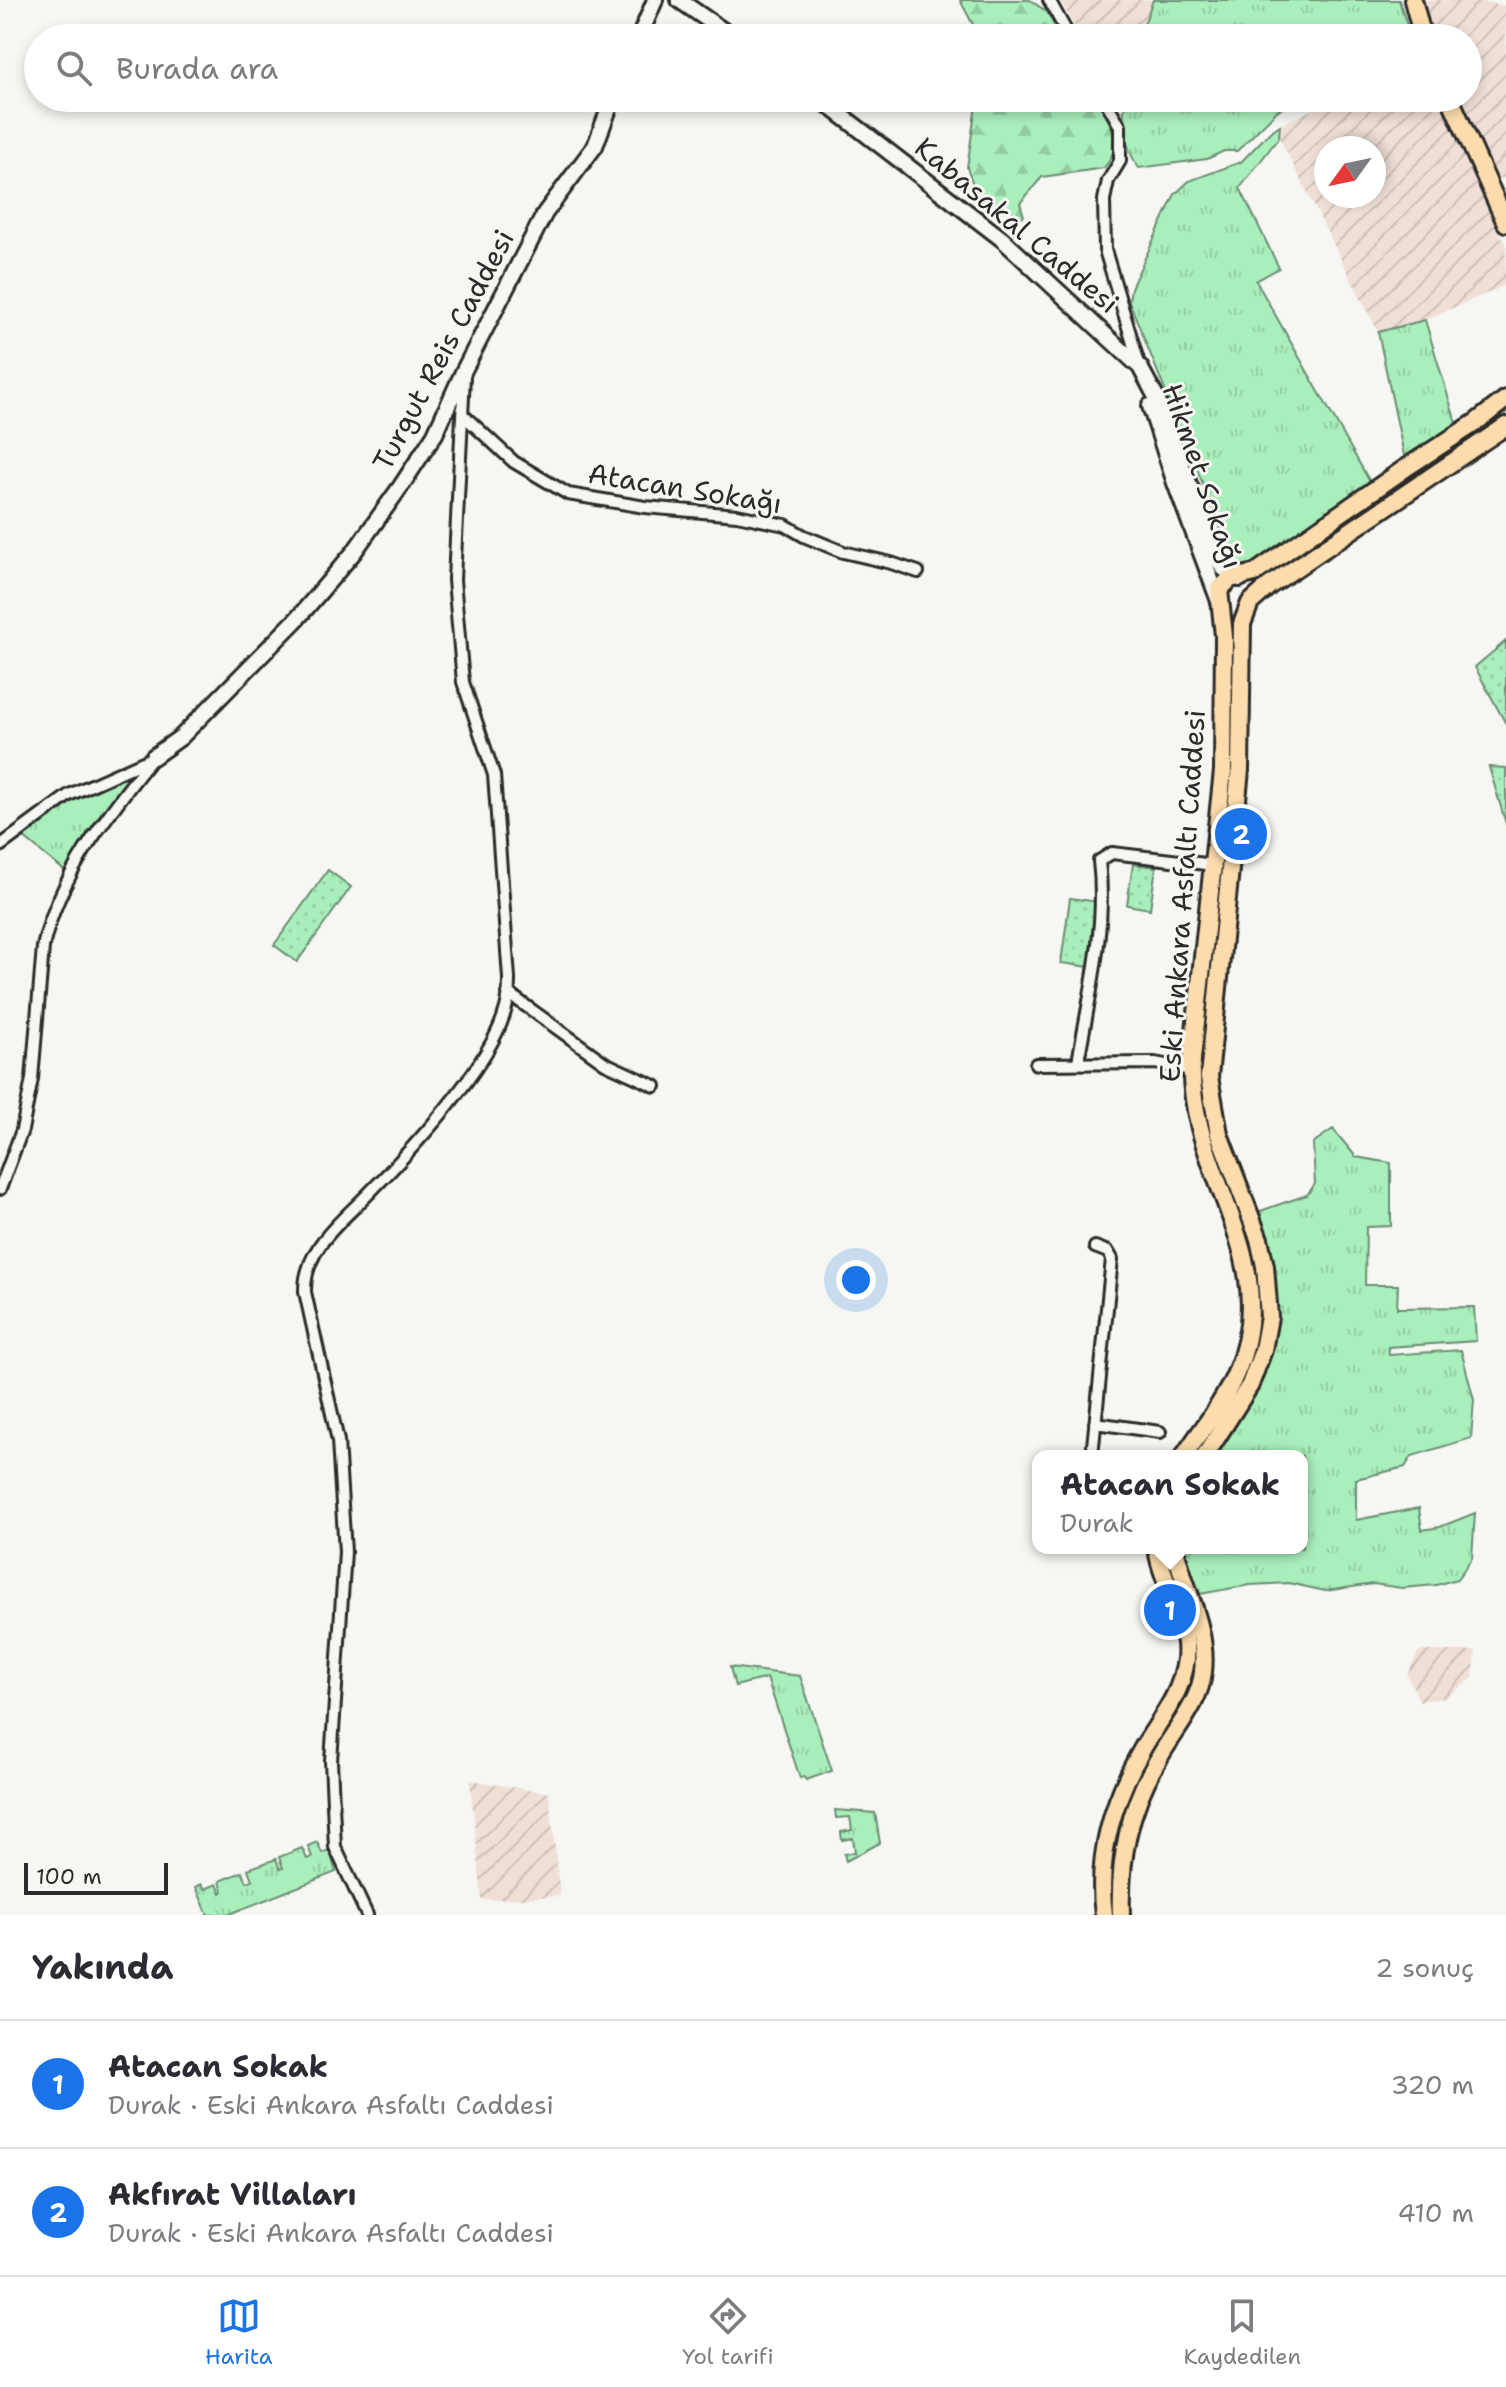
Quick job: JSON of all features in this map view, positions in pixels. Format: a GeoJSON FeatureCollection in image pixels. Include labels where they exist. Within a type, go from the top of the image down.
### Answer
{"type":"FeatureCollection","features":[{"type":"Feature","properties":{"kind":"main road"},"geometry":{"type":"LineString","coordinates":[[1413,0],[1419,24]]}},
{"type":"Feature","properties":{"kind":"main road"},"geometry":{"type":"LineString","coordinates":[[1456,112],[1506,223]]}},
{"type":"Feature","properties":{"kind":"main road"},"geometry":{"type":"LineString","coordinates":[[1506,399],[1255,573],[1230,579],[1221,586],[1219,601],[1231,612],[1242,611],[1269,586],[1330,543],[1506,426]]}},
{"type":"Feature","properties":{"kind":"main road"},"geometry":{"type":"LineString","coordinates":[[1240,579],[1251,588],[1250,603]]}},
{"type":"Feature","properties":{"kind":"main road","name":"Eski Ankara Asfaltı Caddesi"},"geometry":{"type":"LineString","coordinates":[[1188,1450],[1237,1373],[1248,1337],[1252,1307],[1241,1242],[1199,1132],[1192,1098],[1191,1070],[1223,771],[1224,636],[1219,601]]}},
{"type":"Feature","properties":{"kind":"main road","name":"Eski Ankara Asfaltı Caddesi"},"geometry":{"type":"LineString","coordinates":[[1209,1450],[1250,1385],[1263,1350],[1269,1317],[1262,1253],[1219,1134],[1209,1077],[1240,770],[1242,624],[1250,603]]}},
{"type":"Feature","properties":{"kind":"main road"},"geometry":{"type":"LineString","coordinates":[[1104,1915],[1103,1864],[1114,1811],[1132,1768],[1179,1688],[1186,1659],[1182,1622],[1158,1554]]}},
{"type":"Feature","properties":{"kind":"main road"},"geometry":{"type":"LineString","coordinates":[[1121,1915],[1121,1872],[1127,1829],[1145,1782],[1193,1701],[1203,1674],[1203,1639],[1177,1554]]}},
{"type":"Feature","properties":{"kind":"street"},"geometry":{"type":"LineString","coordinates":[[645,24],[655,0]]}},
{"type":"Feature","properties":{"kind":"street"},"geometry":{"type":"LineString","coordinates":[[679,0],[714,24]]}},
{"type":"Feature","properties":{"kind":"street"},"geometry":{"type":"LineString","coordinates":[[1049,0],[1062,24]]}},
{"type":"Feature","properties":{"kind":"street","name":"Turgut Reis Caddesi"},"geometry":{"type":"LineString","coordinates":[[0,846],[69,795],[153,757],[181,737],[329,583],[435,434],[464,370],[545,213],[595,146],[608,112]]}},
{"type":"Feature","properties":{"kind":"street","name":"Kabasakal Caddesi"},"geometry":{"type":"LineString","coordinates":[[837,112],[1002,239],[1140,367]]}},
{"type":"Feature","properties":{"kind":"street","name":"Hikmet Sokağı"},"geometry":{"type":"LineString","coordinates":[[1112,112],[1120,126],[1120,161],[1108,181],[1104,200],[1105,250],[1147,399],[1219,601]]}},
{"type":"Feature","properties":{"kind":"street","name":"Hikmet Sokağı"},"geometry":{"type":"LineString","coordinates":[[1140,367],[1157,399],[1217,558],[1229,574],[1240,579]]}},
{"type":"Feature","properties":{"kind":"street"},"geometry":{"type":"LineString","coordinates":[[367,1915],[335,1847],[331,1761],[345,1552],[338,1441],[305,1292],[305,1279],[315,1249],[404,1155],[486,1056],[506,1009],[505,899],[494,775],[463,682],[454,580],[464,370]]}},
{"type":"Feature","properties":{"kind":"street","name":"Atacan Sokağı"},"geometry":{"type":"LineString","coordinates":[[463,415],[514,462],[568,494],[645,507],[737,515],[785,525],[843,552],[918,572]]}},
{"type":"Feature","properties":{"kind":"street"},"geometry":{"type":"LineString","coordinates":[[0,1189],[22,1130],[32,1079],[47,928],[60,897],[103,821],[153,757]]}},
{"type":"Feature","properties":{"kind":"street"},"geometry":{"type":"LineString","coordinates":[[1078,1062],[1102,890],[1099,861],[1112,853],[1214,865]]}},
{"type":"Feature","properties":{"kind":"street"},"geometry":{"type":"LineString","coordinates":[[508,993],[605,1063],[655,1086]]}},
{"type":"Feature","properties":{"kind":"street"},"geometry":{"type":"LineString","coordinates":[[1036,1064],[1155,1063],[1191,1070]]}},
{"type":"Feature","properties":{"kind":"street"},"geometry":{"type":"LineString","coordinates":[[1093,1450],[1112,1259],[1108,1252],[1095,1247]]}},
{"type":"Feature","properties":{"kind":"street"},"geometry":{"type":"LineString","coordinates":[[1095,1423],[1160,1432]]}},
{"type":"Feature","properties":{"kind":"shaded area"},"geometry":{"type":"Polygon","coordinates":[[[1060,0],[1153,0],[1144,24],[1073,24],[1060,0]]]}},
{"type":"Feature","properties":{"kind":"shaded area"},"geometry":{"type":"Polygon","coordinates":[[[1423,0],[1473,0],[1506,6],[1506,176],[1502,179],[1494,176],[1466,112],[1482,112],[1482,24],[1431,24],[1423,0]]]}},
{"type":"Feature","properties":{"kind":"shaded area"},"geometry":{"type":"Polygon","coordinates":[[[1307,112],[1446,112],[1506,246],[1506,285],[1425,320],[1378,332],[1315,208],[1386,208],[1386,136],[1314,136],[1314,206],[1279,137],[1280,125],[1307,112]]]}},
{"type":"Feature","properties":{"kind":"shaded area"},"geometry":{"type":"Polygon","coordinates":[[[1419,1651],[1476,1651],[1473,1678],[1445,1698],[1420,1701],[1407,1675],[1419,1651]]]}},
{"type":"Feature","properties":{"kind":"shaded area"},"geometry":{"type":"Polygon","coordinates":[[[470,1780],[549,1793],[560,1896],[482,1900],[470,1780]]]}},
{"type":"Feature","properties":{"kind":"green space"},"geometry":{"type":"Polygon","coordinates":[[[960,0],[1030,0],[1047,12],[1053,24],[973,24],[960,0]]]}},
{"type":"Feature","properties":{"kind":"green space"},"geometry":{"type":"Polygon","coordinates":[[[1153,0],[1399,0],[1407,24],[1144,24],[1153,0]]]}},
{"type":"Feature","properties":{"kind":"green space"},"geometry":{"type":"Polygon","coordinates":[[[975,112],[1104,112],[1113,133],[1114,150],[1104,168],[1042,177],[1020,203],[1024,216],[1015,219],[1010,208],[993,214],[978,198],[967,168],[975,112]]]}},
{"type":"Feature","properties":{"kind":"green space"},"geometry":{"type":"Polygon","coordinates":[[[1124,112],[1276,112],[1237,151],[1224,151],[1207,159],[1139,168],[1125,134],[1124,112]]]}},
{"type":"Feature","properties":{"kind":"green space"},"geometry":{"type":"Polygon","coordinates":[[[1280,125],[1279,137],[1240,188],[1279,268],[1256,281],[1370,482],[1245,567],[1234,561],[1129,301],[1131,288],[1175,194],[1189,181],[1241,162],[1280,125]]]}},
{"type":"Feature","properties":{"kind":"green space"},"geometry":{"type":"Polygon","coordinates":[[[1425,320],[1457,426],[1405,460],[1378,332],[1425,320]]]}},
{"type":"Feature","properties":{"kind":"green space"},"geometry":{"type":"Polygon","coordinates":[[[1506,409],[1506,418],[1256,587],[1252,581],[1487,425],[1506,409]]]}},
{"type":"Feature","properties":{"kind":"green space"},"geometry":{"type":"Polygon","coordinates":[[[1230,620],[1237,621],[1235,745],[1209,996],[1204,995],[1230,620]]]}},
{"type":"Feature","properties":{"kind":"green space"},"geometry":{"type":"Polygon","coordinates":[[[1506,641],[1506,724],[1475,667],[1506,641]]]}},
{"type":"Feature","properties":{"kind":"green space"},"geometry":{"type":"Polygon","coordinates":[[[1489,767],[1506,768],[1506,824],[1489,767]]]}},
{"type":"Feature","properties":{"kind":"green space"},"geometry":{"type":"Polygon","coordinates":[[[124,778],[128,781],[98,817],[66,872],[23,837],[59,807],[124,778]]]}},
{"type":"Feature","properties":{"kind":"green space"},"geometry":{"type":"Polygon","coordinates":[[[1133,864],[1156,867],[1150,909],[1127,905],[1133,864]]]}},
{"type":"Feature","properties":{"kind":"green space"},"geometry":{"type":"Polygon","coordinates":[[[328,870],[351,887],[297,962],[274,945],[328,870]]]}},
{"type":"Feature","properties":{"kind":"green space"},"geometry":{"type":"Polygon","coordinates":[[[1070,898],[1099,902],[1090,967],[1061,963],[1070,898]]]}},
{"type":"Feature","properties":{"kind":"green space"},"geometry":{"type":"Polygon","coordinates":[[[1202,1010],[1208,1011],[1203,1069],[1206,1112],[1217,1153],[1255,1259],[1261,1314],[1257,1343],[1240,1388],[1201,1450],[1196,1450],[1233,1394],[1257,1296],[1250,1251],[1207,1139],[1198,1091],[1202,1010]]]}},
{"type":"Feature","properties":{"kind":"green space"},"geometry":{"type":"Polygon","coordinates":[[[1333,1129],[1356,1157],[1391,1163],[1391,1226],[1366,1227],[1365,1285],[1398,1285],[1397,1308],[1474,1307],[1476,1341],[1388,1347],[1389,1355],[1461,1350],[1474,1400],[1471,1438],[1412,1456],[1405,1467],[1356,1479],[1356,1520],[1419,1508],[1422,1530],[1440,1527],[1475,1513],[1472,1558],[1457,1579],[1436,1585],[1402,1588],[1373,1584],[1325,1591],[1289,1583],[1250,1585],[1200,1594],[1195,1591],[1183,1554],[1308,1554],[1308,1450],[1219,1450],[1254,1394],[1270,1350],[1274,1326],[1274,1276],[1257,1216],[1260,1211],[1307,1195],[1315,1184],[1313,1143],[1333,1129]]]}},
{"type":"Feature","properties":{"kind":"green space"},"geometry":{"type":"Polygon","coordinates":[[[1164,1554],[1169,1554],[1193,1626],[1196,1669],[1186,1699],[1145,1768],[1129,1803],[1116,1858],[1114,1915],[1109,1915],[1108,1883],[1113,1838],[1131,1783],[1185,1688],[1164,1554]]]}},
{"type":"Feature","properties":{"kind":"green space"},"geometry":{"type":"Polygon","coordinates":[[[730,1667],[800,1676],[832,1771],[806,1780],[800,1778],[767,1678],[735,1686],[730,1667]]]}},
{"type":"Feature","properties":{"kind":"green space"},"geometry":{"type":"Polygon","coordinates":[[[835,1810],[875,1813],[880,1843],[846,1861],[844,1854],[855,1852],[853,1838],[842,1840],[841,1832],[852,1830],[850,1817],[836,1818],[835,1810]]]}},
{"type":"Feature","properties":{"kind":"green space"},"geometry":{"type":"Polygon","coordinates":[[[317,1842],[322,1853],[329,1850],[336,1872],[227,1915],[208,1915],[196,1887],[202,1884],[205,1889],[217,1884],[221,1893],[220,1881],[242,1872],[247,1882],[252,1880],[248,1869],[276,1859],[280,1869],[283,1868],[279,1857],[302,1848],[307,1859],[312,1857],[308,1846],[317,1842]]]}},
{"type":"Feature","properties":{"kind":"place","name":"Akfırat Villaları"},"geometry":{"type":"Point","coordinates":[1241,834]}},
{"type":"Feature","properties":{"kind":"place","name":"Atacan Sokak"},"geometry":{"type":"Point","coordinates":[1170,1610]}}]}
